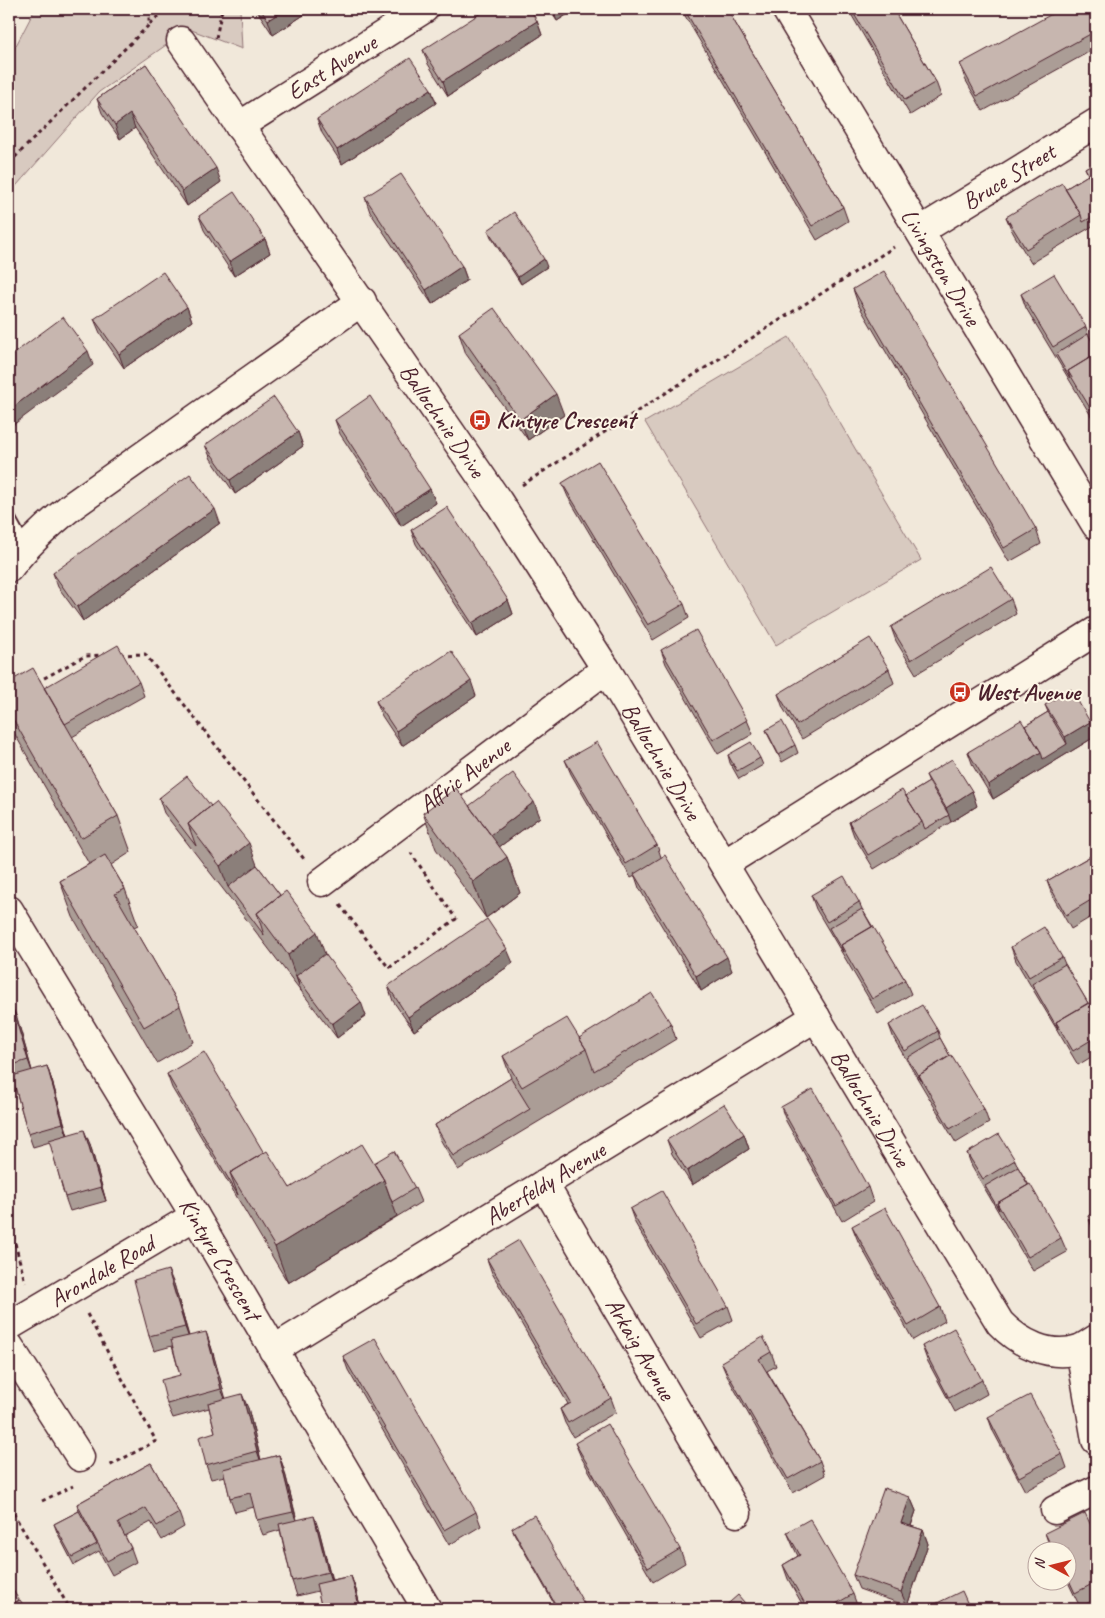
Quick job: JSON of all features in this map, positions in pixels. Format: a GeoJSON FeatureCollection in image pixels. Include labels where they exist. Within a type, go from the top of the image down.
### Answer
{"type":"FeatureCollection","features":[{"type":"Feature","properties":{"kind":"street","name":"East Avenue"},"geometry":{"type":"LineString","coordinates":[[239,126],[424,9]]}},
{"type":"Feature","properties":{"kind":"street","name":"Livingston Drive"},"geometry":{"type":"LineString","coordinates":[[786,9],[1096,525]]}},
{"type":"Feature","properties":{"kind":"street","name":"Ballochnie Drive"},"geometry":{"type":"LineString","coordinates":[[181,41],[362,301],[498,501],[606,669],[1000,1323],[1010,1334],[1036,1348],[1065,1352],[1088,1344]]}},
{"type":"Feature","properties":{"kind":"street","name":"Bruce Street"},"geometry":{"type":"LineString","coordinates":[[920,231],[1096,123]]}},
{"type":"Feature","properties":{"kind":"street"},"geometry":{"type":"LineString","coordinates":[[16,558],[47,526],[72,506],[362,301]]}},
{"type":"Feature","properties":{"kind":"street"},"geometry":{"type":"LineString","coordinates":[[724,864],[1096,631]]}},
{"type":"Feature","properties":{"kind":"street","name":"Affric Avenue"},"geometry":{"type":"LineString","coordinates":[[322,882],[606,669]]}},
{"type":"Feature","properties":{"kind":"street","name":"Kintyre Crescent"},"geometry":{"type":"LineString","coordinates":[[9,910],[195,1216],[427,1609]]}},
{"type":"Feature","properties":{"kind":"street","name":"Aberfeldy Avenue"},"geometry":{"type":"LineString","coordinates":[[273,1350],[816,1017]]}},
{"type":"Feature","properties":{"kind":"street","name":"Arkaig Avenue"},"geometry":{"type":"LineString","coordinates":[[544,1184],[737,1513]]}},
{"type":"Feature","properties":{"kind":"street","name":"Arondale Road"},"geometry":{"type":"LineString","coordinates":[[18,1321],[195,1216]]}},
{"type":"Feature","properties":{"kind":"street"},"geometry":{"type":"LineString","coordinates":[[1088,1344],[1096,1440]]}},
{"type":"Feature","properties":{"kind":"street"},"geometry":{"type":"LineString","coordinates":[[9,1346],[80,1457]]}},
{"type":"Feature","properties":{"kind":"street"},"geometry":{"type":"LineString","coordinates":[[1055,1510],[1096,1490]]}},
{"type":"Feature","properties":{"kind":"lane"},"geometry":{"type":"LineString","coordinates":[[9,521],[16,558]]}},
{"type":"Feature","properties":{"kind":"path"},"geometry":{"type":"LineString","coordinates":[[149,9],[149,25]]}},
{"type":"Feature","properties":{"kind":"path"},"geometry":{"type":"LineString","coordinates":[[9,163],[165,9]]}},
{"type":"Feature","properties":{"kind":"path"},"geometry":{"type":"LineString","coordinates":[[498,501],[920,231]]}},
{"type":"Feature","properties":{"kind":"path"},"geometry":{"type":"LineString","coordinates":[[119,655],[145,654],[388,968],[456,919],[394,828]]}},
{"type":"Feature","properties":{"kind":"path"},"geometry":{"type":"LineString","coordinates":[[34,684],[85,656],[111,655]]}},
{"type":"Feature","properties":{"kind":"path"},"geometry":{"type":"LineString","coordinates":[[9,1220],[25,1282],[18,1321]]}},
{"type":"Feature","properties":{"kind":"path"},"geometry":{"type":"LineString","coordinates":[[73,1288],[156,1441],[107,1468]]}},
{"type":"Feature","properties":{"kind":"path"},"geometry":{"type":"LineString","coordinates":[[42,1501],[74,1485]]}},
{"type":"Feature","properties":{"kind":"path"},"geometry":{"type":"LineString","coordinates":[[9,1506],[70,1609]]}},
{"type":"Feature","properties":{"kind":"shaded area"},"geometry":{"type":"Polygon","coordinates":[[[35,9],[240,9],[242,49],[189,29],[99,92],[9,194],[9,59],[35,9]]]}},
{"type":"Feature","properties":{"kind":"shaded area"},"geometry":{"type":"Polygon","coordinates":[[[789,337],[921,560],[776,645],[645,422],[789,337]]]}},
{"type":"Feature","properties":{"kind":"building"},"geometry":{"type":"Polygon","coordinates":[[[260,9],[286,9],[268,20],[260,9]]]}},
{"type":"Feature","properties":{"kind":"building"},"geometry":{"type":"Polygon","coordinates":[[[487,9],[530,9],[537,21],[443,81],[423,50],[487,9]]]}},
{"type":"Feature","properties":{"kind":"building"},"geometry":{"type":"Polygon","coordinates":[[[684,9],[727,9],[843,207],[812,226],[684,9]]]}},
{"type":"Feature","properties":{"kind":"building"},"geometry":{"type":"Polygon","coordinates":[[[851,9],[893,9],[936,82],[905,100],[851,9]]]}},
{"type":"Feature","properties":{"kind":"building"},"geometry":{"type":"Polygon","coordinates":[[[1061,9],[1096,9],[1096,31],[977,96],[960,64],[1061,9]]]}},
{"type":"Feature","properties":{"kind":"building"},"geometry":{"type":"Polygon","coordinates":[[[410,58],[431,89],[337,150],[317,119],[410,58]]]}},
{"type":"Feature","properties":{"kind":"building"},"geometry":{"type":"Polygon","coordinates":[[[146,64],[216,168],[182,191],[130,114],[115,125],[97,99],[146,64]]]}},
{"type":"Feature","properties":{"kind":"building"},"geometry":{"type":"Polygon","coordinates":[[[1096,162],[1096,187],[1085,168],[1096,162]]]}},
{"type":"Feature","properties":{"kind":"building"},"geometry":{"type":"Polygon","coordinates":[[[401,174],[462,266],[426,290],[365,197],[401,174]]]}},
{"type":"Feature","properties":{"kind":"building"},"geometry":{"type":"Polygon","coordinates":[[[1088,175],[1096,190],[1096,215],[1083,222],[1081,215],[1065,189],[1088,175]]]}},
{"type":"Feature","properties":{"kind":"building"},"geometry":{"type":"Polygon","coordinates":[[[1062,183],[1081,215],[1026,249],[1006,217],[1062,183]]]}},
{"type":"Feature","properties":{"kind":"building"},"geometry":{"type":"Polygon","coordinates":[[[234,192],[265,239],[229,262],[199,216],[234,192]]]}},
{"type":"Feature","properties":{"kind":"building"},"geometry":{"type":"Polygon","coordinates":[[[514,212],[544,259],[518,277],[488,230],[514,212]]]}},
{"type":"Feature","properties":{"kind":"building"},"geometry":{"type":"Polygon","coordinates":[[[884,271],[1036,529],[1004,548],[853,289],[884,271]]]}},
{"type":"Feature","properties":{"kind":"building"},"geometry":{"type":"Polygon","coordinates":[[[163,272],[187,307],[119,354],[94,319],[163,272]]]}},
{"type":"Feature","properties":{"kind":"building"},"geometry":{"type":"Polygon","coordinates":[[[1054,274],[1086,327],[1053,347],[1021,294],[1054,274]]]}},
{"type":"Feature","properties":{"kind":"building"},"geometry":{"type":"Polygon","coordinates":[[[494,308],[556,394],[520,420],[459,333],[494,308]]]}},
{"type":"Feature","properties":{"kind":"building"},"geometry":{"type":"Polygon","coordinates":[[[63,317],[88,351],[9,410],[9,357],[63,317]]]}},
{"type":"Feature","properties":{"kind":"building"},"geometry":{"type":"Polygon","coordinates":[[[1088,334],[1096,348],[1096,354],[1068,371],[1070,378],[1056,354],[1088,334]]]}},
{"type":"Feature","properties":{"kind":"building"},"geometry":{"type":"Polygon","coordinates":[[[1096,354],[1096,418],[1068,371],[1096,354]]]}},
{"type":"Feature","properties":{"kind":"building"},"geometry":{"type":"Polygon","coordinates":[[[370,396],[430,489],[395,512],[335,420],[370,396]]]}},
{"type":"Feature","properties":{"kind":"building"},"geometry":{"type":"Polygon","coordinates":[[[274,397],[298,432],[230,480],[205,445],[274,397]]]}},
{"type":"Feature","properties":{"kind":"building"},"geometry":{"type":"Polygon","coordinates":[[[598,461],[684,604],[648,625],[562,483],[598,461]]]}},
{"type":"Feature","properties":{"kind":"building"},"geometry":{"type":"Polygon","coordinates":[[[190,474],[215,509],[77,607],[53,573],[190,474]]]}},
{"type":"Feature","properties":{"kind":"building"},"geometry":{"type":"Polygon","coordinates":[[[447,507],[508,600],[472,623],[411,530],[447,507]]]}},
{"type":"Feature","properties":{"kind":"building"},"geometry":{"type":"Polygon","coordinates":[[[991,567],[1011,599],[911,660],[891,627],[991,567]]]}},
{"type":"Feature","properties":{"kind":"building"},"geometry":{"type":"Polygon","coordinates":[[[696,630],[747,720],[713,740],[661,650],[696,630]]]}},
{"type":"Feature","properties":{"kind":"building"},"geometry":{"type":"Polygon","coordinates":[[[870,638],[889,669],[797,725],[778,694],[870,638]]]}},
{"type":"Feature","properties":{"kind":"building"},"geometry":{"type":"Polygon","coordinates":[[[118,645],[139,682],[65,724],[44,688],[118,645]]]}},
{"type":"Feature","properties":{"kind":"building"},"geometry":{"type":"Polygon","coordinates":[[[451,651],[471,681],[396,731],[376,701],[451,651]]]}},
{"type":"Feature","properties":{"kind":"building"},"geometry":{"type":"Polygon","coordinates":[[[33,668],[118,816],[81,838],[9,712],[9,682],[33,668]]]}},
{"type":"Feature","properties":{"kind":"building"},"geometry":{"type":"Polygon","coordinates":[[[1071,689],[1090,722],[1065,737],[1045,705],[1071,689]]]}},
{"type":"Feature","properties":{"kind":"building"},"geometry":{"type":"Polygon","coordinates":[[[1048,712],[1067,744],[1043,759],[1041,752],[1025,726],[1048,712]]]}},
{"type":"Feature","properties":{"kind":"building"},"geometry":{"type":"Polygon","coordinates":[[[1021,720],[1041,752],[988,785],[968,752],[1021,720]]]}},
{"type":"Feature","properties":{"kind":"building"},"geometry":{"type":"Polygon","coordinates":[[[782,721],[795,745],[779,755],[766,730],[782,721]]]}},
{"type":"Feature","properties":{"kind":"building"},"geometry":{"type":"Polygon","coordinates":[[[597,742],[657,845],[626,864],[565,760],[597,742]]]}},
{"type":"Feature","properties":{"kind":"building"},"geometry":{"type":"Polygon","coordinates":[[[751,742],[760,758],[737,771],[728,755],[751,742]]]}},
{"type":"Feature","properties":{"kind":"building"},"geometry":{"type":"Polygon","coordinates":[[[952,759],[972,791],[946,808],[926,775],[952,759]]]}},
{"type":"Feature","properties":{"kind":"building"},"geometry":{"type":"Polygon","coordinates":[[[513,773],[534,802],[491,835],[469,806],[513,773]]]}},
{"type":"Feature","properties":{"kind":"building"},"geometry":{"type":"Polygon","coordinates":[[[187,776],[211,806],[188,824],[196,846],[159,798],[187,776]]]}},
{"type":"Feature","properties":{"kind":"building"},"geometry":{"type":"Polygon","coordinates":[[[929,782],[949,815],[925,829],[906,796],[929,782]]]}},
{"type":"Feature","properties":{"kind":"building"},"geometry":{"type":"Polygon","coordinates":[[[456,788],[507,857],[473,882],[423,813],[456,788]]]}},
{"type":"Feature","properties":{"kind":"building"},"geometry":{"type":"Polygon","coordinates":[[[902,790],[922,822],[868,855],[849,822],[902,790]]]}},
{"type":"Feature","properties":{"kind":"building"},"geometry":{"type":"Polygon","coordinates":[[[216,802],[249,843],[220,866],[188,824],[216,802]]]}},
{"type":"Feature","properties":{"kind":"building"},"geometry":{"type":"Polygon","coordinates":[[[1096,853],[1096,897],[1066,915],[1047,881],[1096,853]]]}},
{"type":"Feature","properties":{"kind":"building"},"geometry":{"type":"Polygon","coordinates":[[[105,855],[125,889],[115,894],[180,1006],[144,1027],[60,881],[105,855]]]}},
{"type":"Feature","properties":{"kind":"building"},"geometry":{"type":"Polygon","coordinates":[[[665,855],[727,957],[696,976],[634,874],[665,855]]]}},
{"type":"Feature","properties":{"kind":"building"},"geometry":{"type":"Polygon","coordinates":[[[257,865],[280,895],[257,913],[264,935],[228,887],[257,865]]]}},
{"type":"Feature","properties":{"kind":"building"},"geometry":{"type":"Polygon","coordinates":[[[844,876],[859,902],[827,922],[811,895],[844,876]]]}},
{"type":"Feature","properties":{"kind":"building"},"geometry":{"type":"Polygon","coordinates":[[[286,891],[317,932],[288,955],[257,913],[286,891]]]}},
{"type":"Feature","properties":{"kind":"building"},"geometry":{"type":"Polygon","coordinates":[[[862,909],[872,927],[841,945],[843,952],[829,928],[862,909]]]}},
{"type":"Feature","properties":{"kind":"building"},"geometry":{"type":"Polygon","coordinates":[[[487,919],[507,949],[408,1017],[388,986],[487,919]]]}},
{"type":"Feature","properties":{"kind":"building"},"geometry":{"type":"Polygon","coordinates":[[[873,926],[905,980],[872,999],[841,945],[873,926]]]}},
{"type":"Feature","properties":{"kind":"building"},"geometry":{"type":"Polygon","coordinates":[[[1044,927],[1062,957],[1029,977],[1011,947],[1044,927]]]}},
{"type":"Feature","properties":{"kind":"building"},"geometry":{"type":"Polygon","coordinates":[[[325,954],[361,1002],[332,1024],[296,976],[325,954]]]}},
{"type":"Feature","properties":{"kind":"building"},"geometry":{"type":"Polygon","coordinates":[[[1065,964],[1088,1003],[1056,1022],[1058,1029],[1032,984],[1065,964]]]}},
{"type":"Feature","properties":{"kind":"building"},"geometry":{"type":"Polygon","coordinates":[[[652,993],[671,1024],[594,1071],[586,1049],[579,1038],[652,993]]]}},
{"type":"Feature","properties":{"kind":"building"},"geometry":{"type":"Polygon","coordinates":[[[1089,1003],[1096,1015],[1096,1037],[1073,1051],[1056,1022],[1089,1003]]]}},
{"type":"Feature","properties":{"kind":"building"},"geometry":{"type":"Polygon","coordinates":[[[11,1004],[28,1060],[9,1066],[9,1005],[11,1004]]]}},
{"type":"Feature","properties":{"kind":"building"},"geometry":{"type":"Polygon","coordinates":[[[922,1005],[938,1031],[905,1051],[889,1025],[922,1005]]]}},
{"type":"Feature","properties":{"kind":"building"},"geometry":{"type":"Polygon","coordinates":[[[567,1018],[586,1049],[522,1087],[503,1056],[567,1018]]]}},
{"type":"Feature","properties":{"kind":"building"},"geometry":{"type":"Polygon","coordinates":[[[940,1038],[950,1056],[919,1075],[922,1082],[907,1058],[940,1038]]]}},
{"type":"Feature","properties":{"kind":"building"},"geometry":{"type":"Polygon","coordinates":[[[204,1052],[264,1153],[230,1173],[238,1195],[167,1074],[204,1052]]]}},
{"type":"Feature","properties":{"kind":"building"},"geometry":{"type":"Polygon","coordinates":[[[951,1055],[984,1109],[950,1129],[919,1075],[951,1055]]]}},
{"type":"Feature","properties":{"kind":"building"},"geometry":{"type":"Polygon","coordinates":[[[47,1066],[63,1123],[28,1133],[12,1076],[47,1066]]]}},
{"type":"Feature","properties":{"kind":"building"},"geometry":{"type":"Polygon","coordinates":[[[511,1078],[530,1109],[453,1156],[435,1125],[511,1078]]]}},
{"type":"Feature","properties":{"kind":"building"},"geometry":{"type":"Polygon","coordinates":[[[813,1089],[868,1187],[836,1206],[781,1107],[813,1089]]]}},
{"type":"Feature","properties":{"kind":"building"},"geometry":{"type":"Polygon","coordinates":[[[724,1104],[744,1134],[687,1171],[667,1140],[724,1104]]]}},
{"type":"Feature","properties":{"kind":"building"},"geometry":{"type":"Polygon","coordinates":[[[84,1130],[101,1187],[65,1197],[49,1140],[84,1130]]]}},
{"type":"Feature","properties":{"kind":"building"},"geometry":{"type":"Polygon","coordinates":[[[999,1134],[1015,1160],[983,1179],[967,1153],[999,1134]]]}},
{"type":"Feature","properties":{"kind":"building"},"geometry":{"type":"Polygon","coordinates":[[[362,1144],[384,1180],[275,1247],[230,1173],[267,1151],[290,1188],[362,1144]]]}},
{"type":"Feature","properties":{"kind":"building"},"geometry":{"type":"Polygon","coordinates":[[[394,1151],[415,1188],[392,1202],[384,1180],[374,1163],[394,1151]]]}},
{"type":"Feature","properties":{"kind":"building"},"geometry":{"type":"Polygon","coordinates":[[[1018,1167],[1028,1185],[997,1203],[999,1210],[985,1186],[1018,1167]]]}},
{"type":"Feature","properties":{"kind":"building"},"geometry":{"type":"Polygon","coordinates":[[[1030,1184],[1061,1238],[1028,1257],[997,1203],[1030,1184]]]}},
{"type":"Feature","properties":{"kind":"building"},"geometry":{"type":"Polygon","coordinates":[[[662,1191],[728,1306],[696,1324],[630,1209],[662,1191]]]}},
{"type":"Feature","properties":{"kind":"building"},"geometry":{"type":"Polygon","coordinates":[[[885,1208],[940,1307],[908,1326],[852,1226],[885,1208]]]}},
{"type":"Feature","properties":{"kind":"building"},"geometry":{"type":"Polygon","coordinates":[[[1096,1210],[1096,1230],[1088,1216],[1096,1210]]]}},
{"type":"Feature","properties":{"kind":"building"},"geometry":{"type":"Polygon","coordinates":[[[519,1240],[611,1398],[568,1423],[560,1409],[571,1403],[487,1259],[519,1240]]]}},
{"type":"Feature","properties":{"kind":"building"},"geometry":{"type":"Polygon","coordinates":[[[168,1270],[185,1327],[149,1336],[134,1280],[168,1270]]]}},
{"type":"Feature","properties":{"kind":"building"},"geometry":{"type":"Polygon","coordinates":[[[954,1328],[982,1380],[949,1398],[922,1346],[954,1328]]]}},
{"type":"Feature","properties":{"kind":"building"},"geometry":{"type":"Polygon","coordinates":[[[206,1332],[221,1389],[167,1404],[161,1380],[180,1375],[171,1340],[206,1332]]]}},
{"type":"Feature","properties":{"kind":"building"},"geometry":{"type":"Polygon","coordinates":[[[763,1337],[771,1352],[759,1359],[820,1461],[788,1479],[721,1362],[763,1337]]]}},
{"type":"Feature","properties":{"kind":"building"},"geometry":{"type":"Polygon","coordinates":[[[375,1338],[476,1512],[444,1530],[343,1356],[375,1338]]]}},
{"type":"Feature","properties":{"kind":"building"},"geometry":{"type":"Polygon","coordinates":[[[242,1394],[257,1451],[206,1465],[199,1437],[215,1432],[208,1403],[242,1394]]]}},
{"type":"Feature","properties":{"kind":"building"},"geometry":{"type":"Polygon","coordinates":[[[1030,1395],[1062,1454],[1019,1477],[988,1417],[1030,1395]]]}},
{"type":"Feature","properties":{"kind":"building"},"geometry":{"type":"Polygon","coordinates":[[[607,1424],[680,1549],[648,1568],[575,1443],[607,1424]]]}},
{"type":"Feature","properties":{"kind":"building"},"geometry":{"type":"Polygon","coordinates":[[[279,1455],[293,1512],[257,1520],[250,1493],[230,1498],[223,1469],[279,1455]]]}},
{"type":"Feature","properties":{"kind":"building"},"geometry":{"type":"Polygon","coordinates":[[[151,1463],[179,1513],[157,1526],[146,1508],[118,1523],[131,1548],[107,1561],[77,1504],[151,1463]]]}},
{"type":"Feature","properties":{"kind":"building"},"geometry":{"type":"Polygon","coordinates":[[[884,1488],[910,1497],[901,1523],[923,1530],[901,1592],[853,1575],[884,1488]]]}},
{"type":"Feature","properties":{"kind":"building"},"geometry":{"type":"Polygon","coordinates":[[[79,1511],[97,1544],[72,1557],[54,1524],[79,1511]]]}},
{"type":"Feature","properties":{"kind":"building"},"geometry":{"type":"Polygon","coordinates":[[[1085,1513],[1096,1536],[1096,1582],[1075,1593],[1074,1590],[1078,1590],[1078,1540],[1048,1540],[1045,1533],[1085,1513]]]}},
{"type":"Feature","properties":{"kind":"building"},"geometry":{"type":"Polygon","coordinates":[[[534,1515],[587,1609],[558,1609],[512,1528],[534,1515]]]}},
{"type":"Feature","properties":{"kind":"building"},"geometry":{"type":"Polygon","coordinates":[[[314,1516],[328,1572],[292,1581],[279,1524],[314,1516]]]}},
{"type":"Feature","properties":{"kind":"building"},"geometry":{"type":"Polygon","coordinates":[[[810,1519],[853,1594],[827,1609],[808,1609],[783,1565],[800,1555],[787,1532],[810,1519]]]}},
{"type":"Feature","properties":{"kind":"building"},"geometry":{"type":"Polygon","coordinates":[[[351,1576],[360,1609],[322,1609],[316,1584],[351,1576]]]}},
{"type":"Feature","properties":{"kind":"building"},"geometry":{"type":"Polygon","coordinates":[[[9,1584],[19,1600],[9,1606],[9,1584]]]}},
{"type":"Feature","properties":{"kind":"building"},"geometry":{"type":"Polygon","coordinates":[[[962,1591],[970,1609],[925,1609],[962,1591]]]}},
{"type":"Feature","properties":{"kind":"building"},"geometry":{"type":"Polygon","coordinates":[[[738,1595],[750,1609],[722,1609],[738,1595]]]}},
{"type":"Feature","properties":{"kind":"building"},"geometry":{"type":"Polygon","coordinates":[[[20,1600],[26,1609],[9,1609],[9,1606],[20,1600]]]}},
{"type":"Feature","properties":{"kind":"place","name":"Kintyre Crescent"},"geometry":{"type":"Point","coordinates":[480,420]}},
{"type":"Feature","properties":{"kind":"place","name":"West Avenue"},"geometry":{"type":"Point","coordinates":[960,692]}}]}
